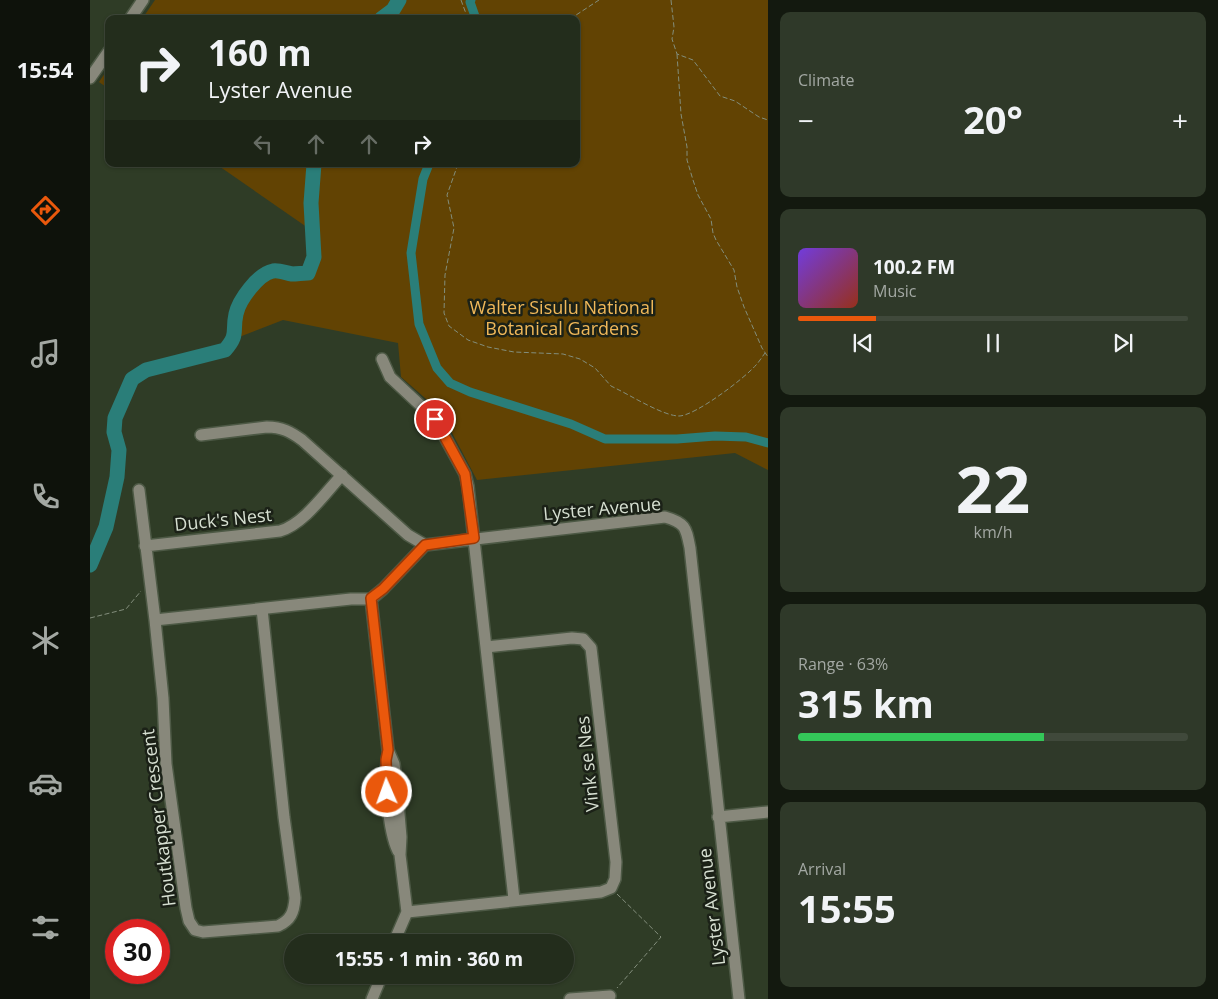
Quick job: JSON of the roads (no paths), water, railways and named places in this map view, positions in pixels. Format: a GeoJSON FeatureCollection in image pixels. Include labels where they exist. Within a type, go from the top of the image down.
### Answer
{"type":"FeatureCollection","features":[{"type":"Feature","properties":{"kind":"street"},"geometry":{"type":"LineString","coordinates":[[133,15],[143,0]]}},
{"type":"Feature","properties":{"kind":"street"},"geometry":{"type":"LineString","coordinates":[[90,78],[105,57]]}},
{"type":"Feature","properties":{"kind":"street"},"geometry":{"type":"LineString","coordinates":[[382,359],[390,377],[435,419],[465,474],[474,538],[514,900],[407,912]]}},
{"type":"Feature","properties":{"kind":"street"},"geometry":{"type":"LineString","coordinates":[[155,620],[371,598],[383,589],[425,545],[408,535],[294,434],[278,427],[267,427],[201,435]]}},
{"type":"Feature","properties":{"kind":"street","name":"Duck's Nest"},"geometry":{"type":"LineString","coordinates":[[145,546],[288,529],[303,517],[342,475]]}},
{"type":"Feature","properties":{"kind":"street","name":"Houtkapper Crescent"},"geometry":{"type":"LineString","coordinates":[[139,490],[163,698],[165,755],[189,921],[195,930],[203,932],[278,926],[286,923],[294,909],[295,898],[284,817],[262,609]]}},
{"type":"Feature","properties":{"kind":"street","name":"Lyster Avenue"},"geometry":{"type":"LineString","coordinates":[[425,545],[665,517],[678,521],[687,530],[739,999]]}},
{"type":"Feature","properties":{"kind":"street"},"geometry":{"type":"LineString","coordinates":[[371,598],[388,750],[386,778],[388,806],[393,837],[400,855],[407,912],[397,934]]}},
{"type":"Feature","properties":{"kind":"street","name":"Vink se Nes"},"geometry":{"type":"LineString","coordinates":[[486,647],[572,638],[588,643],[591,648],[616,862],[615,880],[610,888],[601,892],[514,900]]}},
{"type":"Feature","properties":{"kind":"street"},"geometry":{"type":"LineString","coordinates":[[718,817],[768,812]]}},
{"type":"Feature","properties":{"kind":"street"},"geometry":{"type":"LineString","coordinates":[[372,999],[378,984]]}},
{"type":"Feature","properties":{"kind":"street"},"geometry":{"type":"LineString","coordinates":[[570,999],[610,996]]}},
{"type":"Feature","properties":{"kind":"waterway"},"geometry":{"type":"LineString","coordinates":[[386,15],[393,10],[399,0]]}},
{"type":"Feature","properties":{"kind":"waterway"},"geometry":{"type":"LineString","coordinates":[[471,0],[475,15]]}},
{"type":"Feature","properties":{"kind":"waterway"},"geometry":{"type":"LineString","coordinates":[[90,565],[106,527],[117,477],[119,450],[114,432],[115,418],[132,379],[146,370],[225,350],[234,336],[238,308],[255,282],[273,271],[292,274],[308,273],[314,257],[311,203],[314,167]]}},
{"type":"Feature","properties":{"kind":"waterway"},"geometry":{"type":"LineString","coordinates":[[428,167],[423,179],[411,253],[419,324],[437,368],[450,383],[470,392],[571,424],[605,439],[677,439],[715,436],[746,437],[768,443]]}},
{"type":"Feature","properties":{"kind":"park label","name":"Walter Sisulu National Botanical Gardens"},"geometry":{"type":"Point","coordinates":[562,317]}}]}
